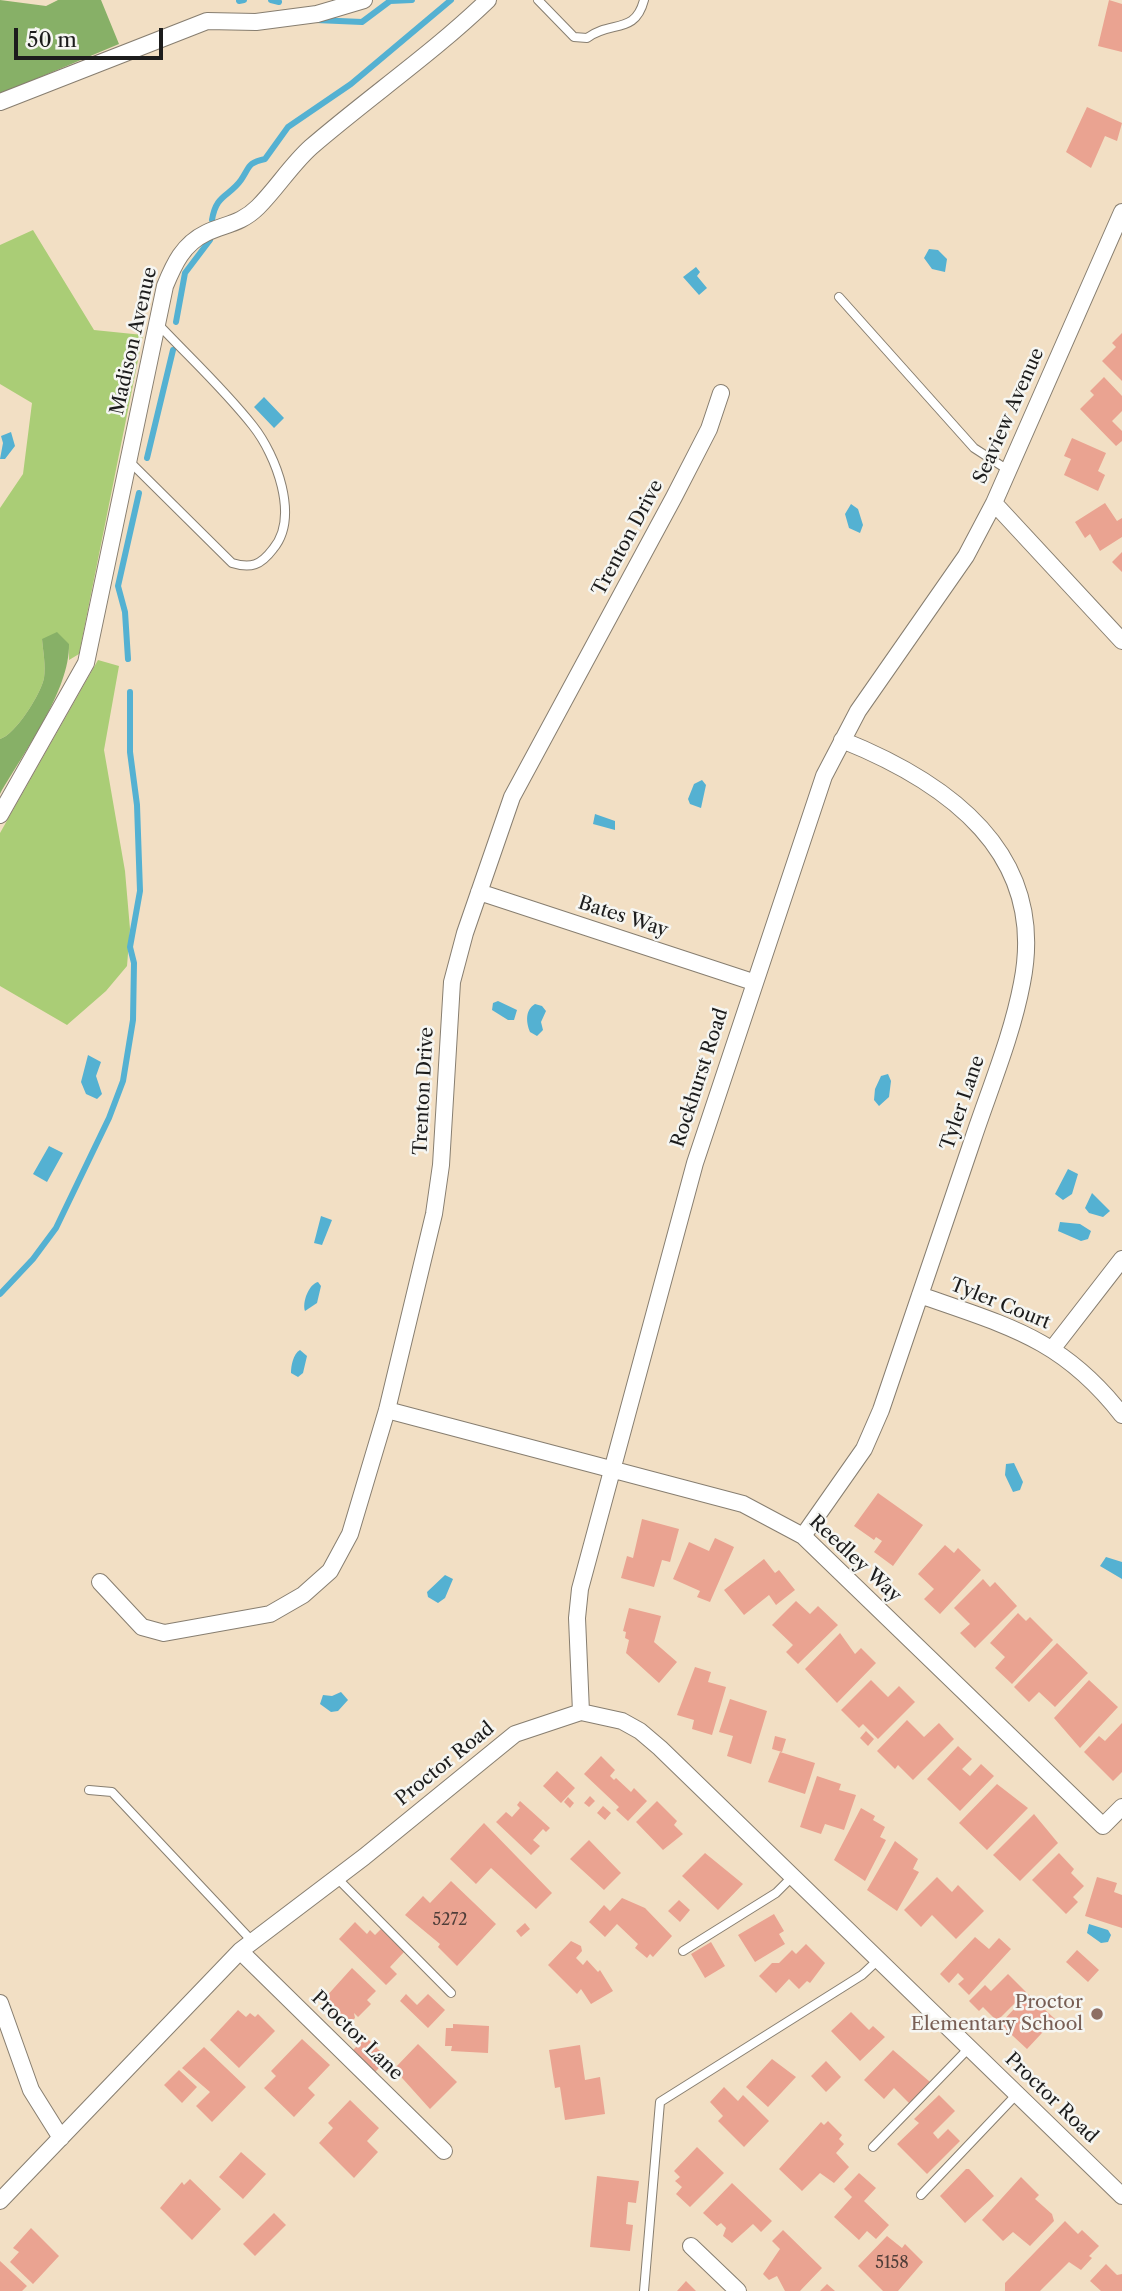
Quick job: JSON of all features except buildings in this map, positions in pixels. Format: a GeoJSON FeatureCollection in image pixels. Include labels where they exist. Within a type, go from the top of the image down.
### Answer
{"type":"FeatureCollection","features":[{"type":"Feature","properties":{"kind":"street"},"geometry":{"type":"LineString","coordinates":[[0,102],[207,22],[256,22],[317,13],[364,0]]}},
{"type":"Feature","properties":{"kind":"street","name":"Madison Avenue"},"geometry":{"type":"LineString","coordinates":[[0,814],[86,663],[165,286],[173,264],[186,246],[207,232],[228,228],[257,208],[309,149],[463,25],[488,0]]}},
{"type":"Feature","properties":{"kind":"street","name":"Seaview Avenue"},"geometry":{"type":"LineString","coordinates":[[1122,212],[994,503],[1122,641]]}},
{"type":"Feature","properties":{"kind":"street","name":"Trenton Drive"},"geometry":{"type":"LineString","coordinates":[[100,1583],[142,1627],[164,1633],[270,1614],[303,1595],[330,1570],[349,1534],[387,1410],[434,1214],[441,1165],[452,982],[464,933],[512,797],[674,497],[709,429],[721,393]]}},
{"type":"Feature","properties":{"kind":"street","name":"Rockhurst Road"},"geometry":{"type":"LineString","coordinates":[[581,1712],[578,1602],[695,1163],[753,982],[824,776],[842,740],[871,691],[966,556],[994,503]]}},
{"type":"Feature","properties":{"kind":"street","name":"Tyler Lane"},"geometry":{"type":"LineString","coordinates":[[803,1536],[864,1449],[881,1410],[1022,983],[1026,949],[1023,915],[1014,881],[998,849],[975,818],[936,788],[842,740]]}},
{"type":"Feature","properties":{"kind":"street","name":"Bates Way"},"geometry":{"type":"LineString","coordinates":[[480,892],[753,982]]}},
{"type":"Feature","properties":{"kind":"street"},"geometry":{"type":"LineString","coordinates":[[1053,1348],[1122,1259]]}},
{"type":"Feature","properties":{"kind":"street","name":"Tyler Court"},"geometry":{"type":"LineString","coordinates":[[920,1295],[1026,1333],[1053,1348],[1101,1387],[1122,1415]]}},
{"type":"Feature","properties":{"kind":"street","name":"Reedley Way"},"geometry":{"type":"LineString","coordinates":[[387,1410],[743,1503],[803,1536],[1103,1826],[1122,1807]]}},
{"type":"Feature","properties":{"kind":"street","name":"Proctor Road"},"geometry":{"type":"LineString","coordinates":[[1,2197],[246,1946],[337,1878],[516,1734],[581,1712],[612,1718],[640,1731],[1122,2196]]}},
{"type":"Feature","properties":{"kind":"street","name":"Proctor Lane"},"geometry":{"type":"LineString","coordinates":[[246,1946],[444,2151]]}},
{"type":"Feature","properties":{"kind":"street"},"geometry":{"type":"LineString","coordinates":[[0,2003],[31,2090],[61,2138]]}},
{"type":"Feature","properties":{"kind":"street"},"geometry":{"type":"LineString","coordinates":[[691,2246],[738,2291]]}},
{"type":"Feature","properties":{"kind":"lane"},"geometry":{"type":"LineString","coordinates":[[538,0],[574,37],[587,38],[599,29],[629,25],[640,15],[644,0]]}},
{"type":"Feature","properties":{"kind":"lane"},"geometry":{"type":"LineString","coordinates":[[839,297],[974,448],[1008,470]]}},
{"type":"Feature","properties":{"kind":"lane"},"geometry":{"type":"LineString","coordinates":[[129,461],[232,563],[244,567],[262,562],[282,535],[287,517],[285,500],[254,427],[157,323]]}},
{"type":"Feature","properties":{"kind":"lane"},"geometry":{"type":"LineString","coordinates":[[89,1790],[113,1792],[246,1946]]}},
{"type":"Feature","properties":{"kind":"lane"},"geometry":{"type":"LineString","coordinates":[[683,1951],[776,1893],[793,1876]]}},
{"type":"Feature","properties":{"kind":"lane"},"geometry":{"type":"LineString","coordinates":[[337,1878],[451,1993]]}},
{"type":"Feature","properties":{"kind":"lane"},"geometry":{"type":"LineString","coordinates":[[644,2291],[660,2102],[862,1975],[878,1960]]}},
{"type":"Feature","properties":{"kind":"lane"},"geometry":{"type":"LineString","coordinates":[[873,2147],[969,2048]]}},
{"type":"Feature","properties":{"kind":"lane"},"geometry":{"type":"LineString","coordinates":[[921,2195],[1017,2094]]}},
{"type":"Feature","properties":{"kind":"green space"},"geometry":{"type":"Polygon","coordinates":[[[0,0],[46,6],[58,0],[101,0],[119,44],[0,94],[0,0]]]}},
{"type":"Feature","properties":{"kind":"green space"},"geometry":{"type":"Polygon","coordinates":[[[33,230],[94,330],[143,335],[79,654],[69,660],[69,644],[42,639],[45,669],[42,685],[20,722],[0,739],[0,508],[23,474],[32,403],[0,384],[0,245],[33,230]]]}},
{"type":"Feature","properties":{"kind":"green space"},"geometry":{"type":"Polygon","coordinates":[[[57,632],[69,644],[62,681],[44,721],[0,794],[0,739],[20,722],[38,694],[45,673],[42,639],[57,632]]]}},
{"type":"Feature","properties":{"kind":"green space"},"geometry":{"type":"Polygon","coordinates":[[[98,660],[119,666],[104,750],[125,871],[130,929],[127,966],[106,991],[67,1025],[0,986],[0,833],[98,660]]]}},
{"type":"Feature","properties":{"kind":"water"},"geometry":{"type":"Polygon","coordinates":[[[929,249],[938,250],[947,259],[945,272],[932,269],[924,258],[929,249]]]}},
{"type":"Feature","properties":{"kind":"water"},"geometry":{"type":"Polygon","coordinates":[[[696,267],[700,272],[697,276],[707,288],[699,295],[683,277],[696,267]]]}},
{"type":"Feature","properties":{"kind":"water"},"geometry":{"type":"Polygon","coordinates":[[[264,397],[284,418],[274,428],[254,407],[264,397]]]}},
{"type":"Feature","properties":{"kind":"water"},"geometry":{"type":"Polygon","coordinates":[[[11,432],[15,446],[5,459],[0,459],[3,443],[1,436],[11,432]]]}},
{"type":"Feature","properties":{"kind":"water"},"geometry":{"type":"Polygon","coordinates":[[[851,504],[858,509],[863,525],[860,533],[849,528],[845,514],[851,504]]]}},
{"type":"Feature","properties":{"kind":"water"},"geometry":{"type":"Polygon","coordinates":[[[702,780],[706,785],[701,808],[690,804],[688,799],[694,784],[702,780]]]}},
{"type":"Feature","properties":{"kind":"water"},"geometry":{"type":"Polygon","coordinates":[[[595,814],[615,821],[615,830],[593,824],[595,814]]]}},
{"type":"Feature","properties":{"kind":"water"},"geometry":{"type":"Polygon","coordinates":[[[498,1001],[517,1010],[514,1020],[508,1020],[492,1010],[493,1003],[498,1001]]]}},
{"type":"Feature","properties":{"kind":"water"},"geometry":{"type":"Polygon","coordinates":[[[535,1004],[546,1011],[541,1022],[543,1030],[537,1036],[530,1032],[527,1020],[529,1010],[535,1004]]]}},
{"type":"Feature","properties":{"kind":"water"},"geometry":{"type":"Polygon","coordinates":[[[88,1055],[101,1062],[96,1076],[102,1094],[97,1099],[86,1094],[81,1082],[88,1055]]]}},
{"type":"Feature","properties":{"kind":"water"},"geometry":{"type":"Polygon","coordinates":[[[888,1074],[891,1081],[889,1097],[879,1106],[874,1100],[875,1089],[881,1076],[888,1074]]]}},
{"type":"Feature","properties":{"kind":"water"},"geometry":{"type":"Polygon","coordinates":[[[49,1146],[63,1153],[47,1182],[33,1174],[49,1146]]]}},
{"type":"Feature","properties":{"kind":"water"},"geometry":{"type":"Polygon","coordinates":[[[1068,1169],[1078,1174],[1072,1194],[1063,1200],[1055,1194],[1068,1169]]]}},
{"type":"Feature","properties":{"kind":"water"},"geometry":{"type":"Polygon","coordinates":[[[1092,1193],[1110,1211],[1103,1217],[1089,1213],[1085,1208],[1092,1193]]]}},
{"type":"Feature","properties":{"kind":"water"},"geometry":{"type":"Polygon","coordinates":[[[321,1216],[332,1220],[322,1245],[314,1243],[321,1216]]]}},
{"type":"Feature","properties":{"kind":"water"},"geometry":{"type":"Polygon","coordinates":[[[1060,1222],[1080,1224],[1091,1231],[1088,1239],[1081,1241],[1058,1231],[1060,1222]]]}},
{"type":"Feature","properties":{"kind":"water"},"geometry":{"type":"Polygon","coordinates":[[[318,1282],[321,1286],[317,1303],[305,1311],[307,1294],[318,1282]]]}},
{"type":"Feature","properties":{"kind":"water"},"geometry":{"type":"Polygon","coordinates":[[[300,1350],[307,1356],[303,1373],[298,1377],[291,1373],[291,1370],[294,1357],[300,1350]]]}},
{"type":"Feature","properties":{"kind":"water"},"geometry":{"type":"Polygon","coordinates":[[[1014,1463],[1023,1482],[1020,1490],[1013,1492],[1005,1475],[1006,1464],[1014,1463]]]}},
{"type":"Feature","properties":{"kind":"water"},"geometry":{"type":"Polygon","coordinates":[[[1106,1557],[1122,1562],[1122,1579],[1100,1566],[1106,1557]]]}},
{"type":"Feature","properties":{"kind":"water"},"geometry":{"type":"Polygon","coordinates":[[[445,1575],[453,1579],[445,1598],[438,1603],[428,1597],[427,1592],[445,1575]]]}},
{"type":"Feature","properties":{"kind":"water"},"geometry":{"type":"Polygon","coordinates":[[[341,1692],[348,1700],[338,1711],[331,1712],[320,1704],[323,1695],[332,1696],[341,1692]]]}},
{"type":"Feature","properties":{"kind":"water"},"geometry":{"type":"Polygon","coordinates":[[[1089,1924],[1108,1930],[1111,1935],[1108,1942],[1101,1943],[1087,1933],[1089,1924]]]}},
{"type":"Feature","properties":{"kind":"waterway"},"geometry":{"type":"LineString","coordinates":[[239,1],[244,0]]}},
{"type":"Feature","properties":{"kind":"waterway"},"geometry":{"type":"LineString","coordinates":[[271,0],[279,2]]}},
{"type":"Feature","properties":{"kind":"waterway"},"geometry":{"type":"LineString","coordinates":[[316,20],[362,22],[390,1],[412,0]]}},
{"type":"Feature","properties":{"kind":"waterway"},"geometry":{"type":"LineString","coordinates":[[212,220],[220,200],[236,186],[252,164],[265,159],[288,127],[351,84],[451,0]]}},
{"type":"Feature","properties":{"kind":"waterway"},"geometry":{"type":"LineString","coordinates":[[176,322],[185,273],[210,240]]}},
{"type":"Feature","properties":{"kind":"waterway"},"geometry":{"type":"LineString","coordinates":[[147,458],[173,350]]}},
{"type":"Feature","properties":{"kind":"waterway"},"geometry":{"type":"LineString","coordinates":[[128,659],[125,612],[118,586],[139,493]]}},
{"type":"Feature","properties":{"kind":"waterway"},"geometry":{"type":"LineString","coordinates":[[0,1294],[33,1259],[56,1228],[109,1118],[123,1081],[133,1020],[134,963],[130,947],[140,891],[137,805],[130,752],[130,692]]}},
{"type":"Feature","properties":{"kind":"place","name":"Proctor Elementary School"},"geometry":{"type":"Point","coordinates":[1097,2014]}}]}
